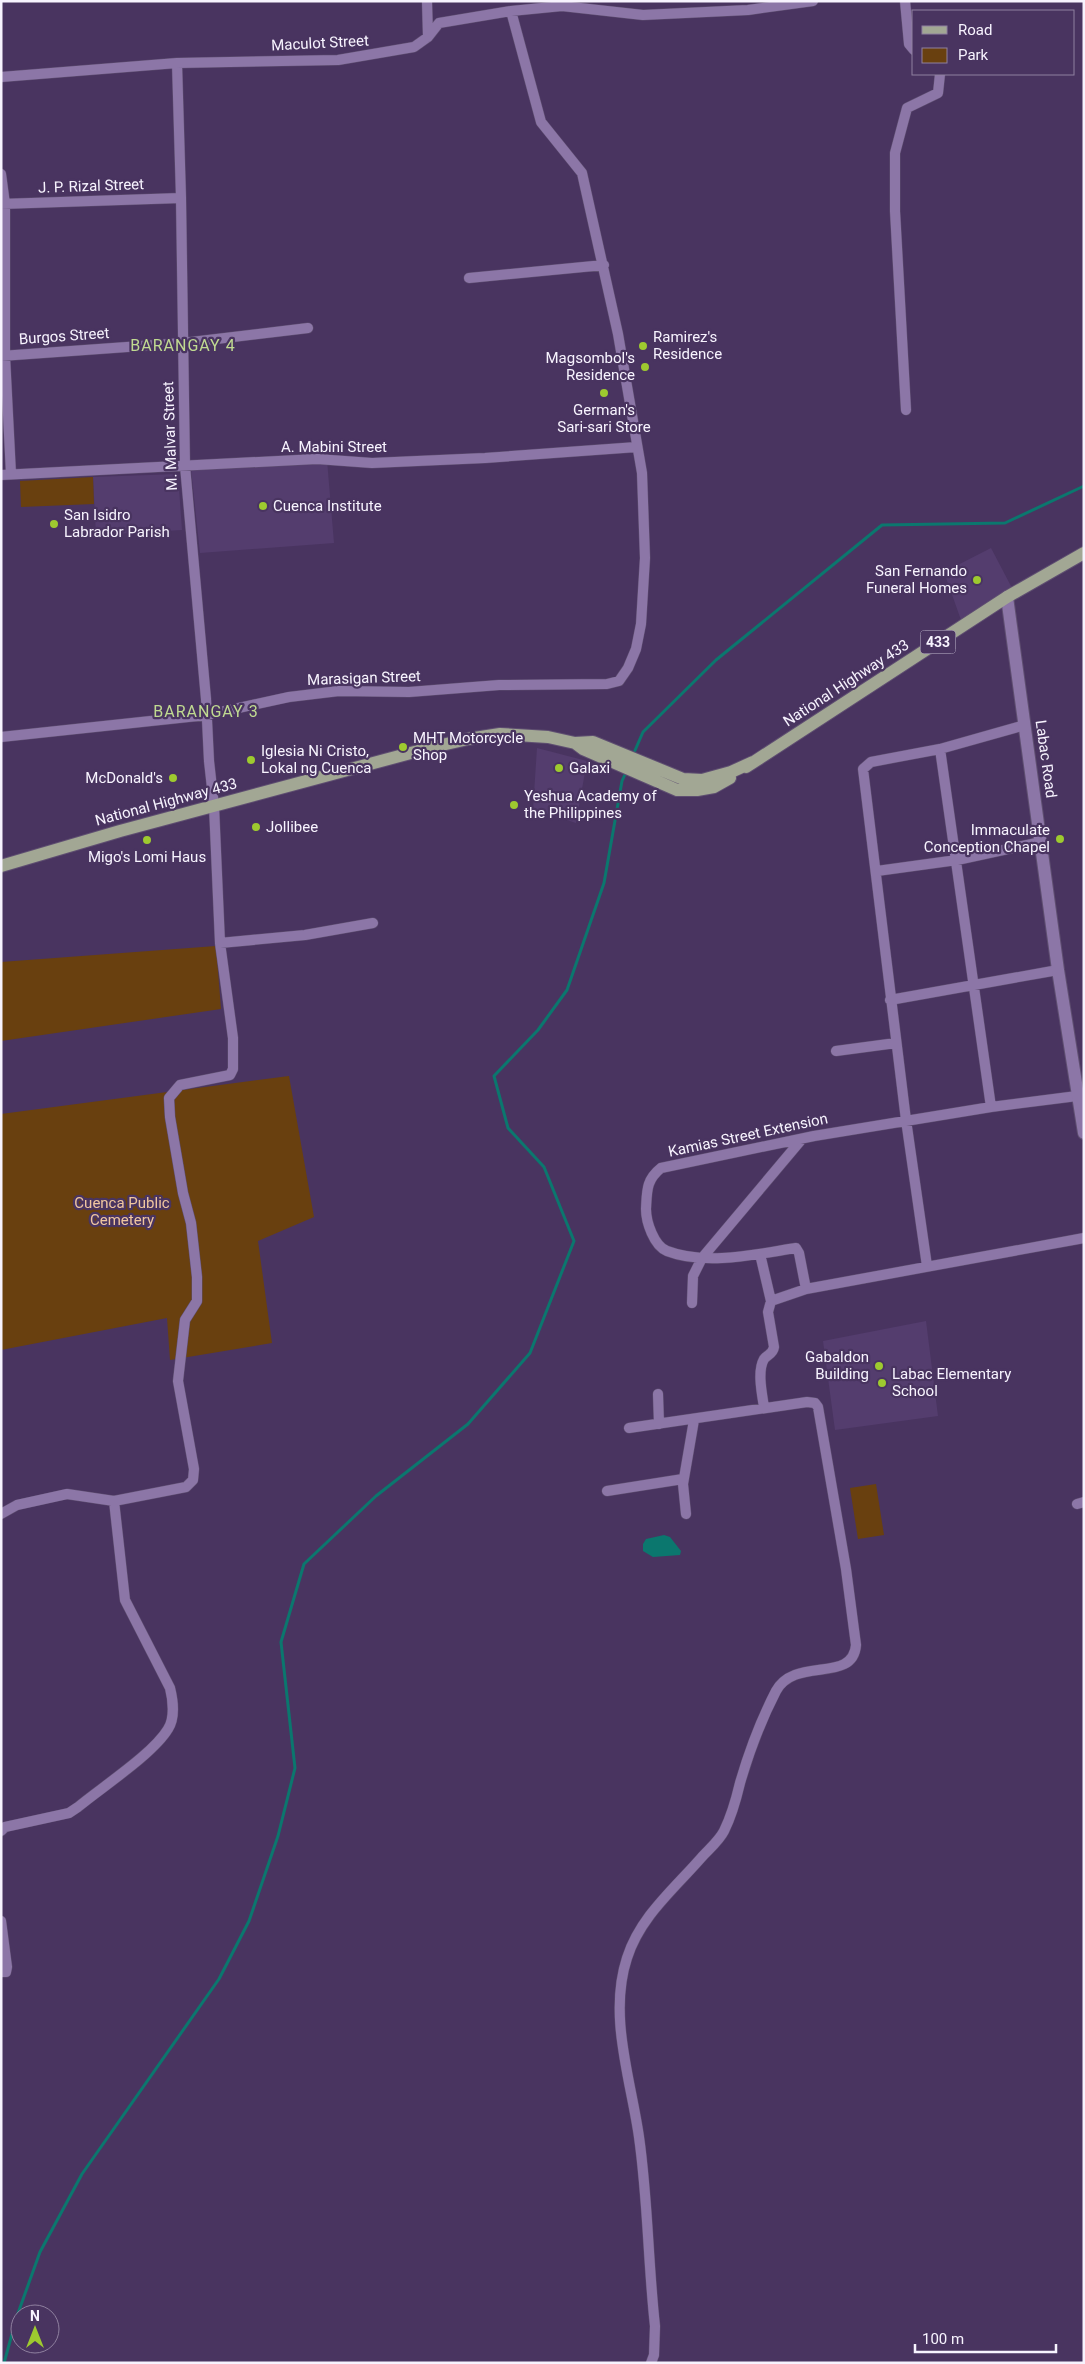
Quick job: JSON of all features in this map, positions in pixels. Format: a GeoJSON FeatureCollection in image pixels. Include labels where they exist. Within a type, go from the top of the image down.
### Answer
{"type":"FeatureCollection","features":[{"type":"Feature","properties":{"kind":"main road","name":"National Highway 433"},"geometry":{"type":"LineString","coordinates":[[1,866],[214,806],[468,739],[500,734],[525,734],[592,747],[665,778],[702,780],[731,772],[753,762],[1007,597],[1084,553]]}},
{"type":"Feature","properties":{"kind":"street"},"geometry":{"type":"LineString","coordinates":[[427,1],[428,37]]}},
{"type":"Feature","properties":{"kind":"street","name":"Maculot Street"},"geometry":{"type":"LineString","coordinates":[[1,77],[177,63],[338,60],[414,47],[428,37],[439,24],[511,11],[562,6],[642,15],[813,1]]}},
{"type":"Feature","properties":{"kind":"street"},"geometry":{"type":"LineString","coordinates":[[905,1],[909,44],[912,48]]}},
{"type":"Feature","properties":{"kind":"street"},"geometry":{"type":"LineString","coordinates":[[511,11],[541,122],[582,174],[604,265],[628,388],[637,447]]}},
{"type":"Feature","properties":{"kind":"street","name":"M. Malvar Street"},"geometry":{"type":"LineString","coordinates":[[114,1501],[186,1487],[193,1480],[194,1469],[178,1381],[180,1350],[185,1320],[197,1301],[197,1277],[191,1223],[177,1155],[169,1098],[180,1085],[230,1074],[233,1069],[233,1038],[220,943],[214,806],[185,466],[177,63]]}},
{"type":"Feature","properties":{"kind":"street"},"geometry":{"type":"LineString","coordinates":[[906,410],[895,211],[895,153],[907,108],[938,93],[940,75]]}},
{"type":"Feature","properties":{"kind":"street"},"geometry":{"type":"LineString","coordinates":[[1,174],[3,204],[3,356],[6,475]]}},
{"type":"Feature","properties":{"kind":"street","name":"J. P. Rizal Street"},"geometry":{"type":"LineString","coordinates":[[3,204],[181,198]]}},
{"type":"Feature","properties":{"kind":"street"},"geometry":{"type":"LineString","coordinates":[[469,278],[604,265]]}},
{"type":"Feature","properties":{"kind":"street","name":"Burgos Street"},"geometry":{"type":"LineString","coordinates":[[3,356],[183,343],[308,328]]}},
{"type":"Feature","properties":{"kind":"street","name":"A. Mabini Street"},"geometry":{"type":"LineString","coordinates":[[6,475],[317,459],[372,463],[485,458],[637,447]]}},
{"type":"Feature","properties":{"kind":"street","name":"Marasigan Street"},"geometry":{"type":"LineString","coordinates":[[1,737],[207,715],[289,697],[339,691],[409,692],[499,685],[607,684],[619,680],[628,668],[636,649],[640,624],[645,558],[642,473],[637,447]]}},
{"type":"Feature","properties":{"kind":"street","name":"Labac Road"},"geometry":{"type":"LineString","coordinates":[[1007,597],[1058,970],[1084,1133]]}},
{"type":"Feature","properties":{"kind":"street"},"geometry":{"type":"LineString","coordinates":[[927,1266],[890,1000],[877,871],[863,769],[871,762],[940,749],[1025,725]]}},
{"type":"Feature","properties":{"kind":"street"},"geometry":{"type":"LineString","coordinates":[[940,749],[976,986],[991,1107]]}},
{"type":"Feature","properties":{"kind":"street"},"geometry":{"type":"LineString","coordinates":[[877,871],[957,860],[1041,842]]}},
{"type":"Feature","properties":{"kind":"street"},"geometry":{"type":"LineString","coordinates":[[220,943],[324,933],[373,923]]}},
{"type":"Feature","properties":{"kind":"street"},"geometry":{"type":"LineString","coordinates":[[890,1000],[1058,970]]}},
{"type":"Feature","properties":{"kind":"street"},"geometry":{"type":"LineString","coordinates":[[836,1051],[896,1043]]}},
{"type":"Feature","properties":{"kind":"street","name":"Kamias Street Extension"},"geometry":{"type":"LineString","coordinates":[[806,1289],[799,1253],[796,1248],[760,1254],[702,1258],[666,1251],[656,1242],[646,1213],[647,1186],[652,1175],[661,1168],[802,1139],[906,1120],[1077,1096]]}},
{"type":"Feature","properties":{"kind":"street"},"geometry":{"type":"LineString","coordinates":[[692,1303],[693,1276],[702,1258],[802,1139]]}},
{"type":"Feature","properties":{"kind":"street"},"geometry":{"type":"LineString","coordinates":[[771,1301],[806,1289],[1084,1238]]}},
{"type":"Feature","properties":{"kind":"street"},"geometry":{"type":"LineString","coordinates":[[760,1254],[771,1301],[768,1312],[774,1347],[773,1352],[764,1359],[761,1368],[764,1408]]}},
{"type":"Feature","properties":{"kind":"street"},"geometry":{"type":"LineString","coordinates":[[658,1394],[659,1424]]}},
{"type":"Feature","properties":{"kind":"street"},"geometry":{"type":"LineString","coordinates":[[629,1428],[807,1402],[815,1403],[818,1406],[846,1569],[855,1631],[856,1655],[849,1663],[837,1667],[794,1674],[784,1680],[764,1714],[740,1782],[735,1806],[722,1834],[645,1919],[627,1958],[620,1992],[620,2017],[639,2138],[654,2326],[654,2355],[651,2363]]}},
{"type":"Feature","properties":{"kind":"street"},"geometry":{"type":"LineString","coordinates":[[686,1514],[683,1479],[694,1420]]}},
{"type":"Feature","properties":{"kind":"street"},"geometry":{"type":"LineString","coordinates":[[607,1491],[683,1479]]}},
{"type":"Feature","properties":{"kind":"street"},"geometry":{"type":"LineString","coordinates":[[1,1514],[17,1505],[67,1494],[114,1501],[125,1600],[170,1688],[173,1703],[169,1728],[154,1746],[74,1810],[5,1828],[1,1831]]}},
{"type":"Feature","properties":{"kind":"street"},"geometry":{"type":"LineString","coordinates":[[1,1921],[7,1966],[6,1972],[1,1972]]}},
{"type":"Feature","properties":{"kind":"shaded area","name":"Cuenca Institute"},"geometry":{"type":"Polygon","coordinates":[[[327,460],[334,543],[200,553],[191,469],[327,460]]]}},
{"type":"Feature","properties":{"kind":"shaded area"},"geometry":{"type":"Polygon","coordinates":[[[178,474],[182,530],[96,535],[93,477],[178,474]]]}},
{"type":"Feature","properties":{"kind":"shaded area","name":"San Fernando Funeral Homes"},"geometry":{"type":"Polygon","coordinates":[[[991,548],[1012,588],[961,620],[944,572],[991,548]]]}},
{"type":"Feature","properties":{"kind":"shaded area"},"geometry":{"type":"Polygon","coordinates":[[[537,748],[587,761],[576,823],[533,809],[537,748]]]}},
{"type":"Feature","properties":{"kind":"shaded area","name":"Labac Elementary School"},"geometry":{"type":"Polygon","coordinates":[[[926,1321],[938,1416],[835,1430],[823,1341],[926,1321]]]}},
{"type":"Feature","properties":{"kind":"shaded area"},"geometry":{"type":"Polygon","coordinates":[[[664,1535],[670,1537],[681,1551],[680,1555],[653,1557],[643,1551],[643,1544],[646,1539],[664,1535]]]}},
{"type":"Feature","properties":{"kind":"green space"},"geometry":{"type":"Polygon","coordinates":[[[93,477],[94,504],[21,507],[20,481],[93,477]]]}},
{"type":"Feature","properties":{"kind":"green space"},"geometry":{"type":"Polygon","coordinates":[[[216,946],[221,1009],[1,1041],[1,962],[216,946]]]}},
{"type":"Feature","properties":{"kind":"green space","name":"Cuenca Public Cemetery"},"geometry":{"type":"Polygon","coordinates":[[[289,1076],[314,1217],[258,1241],[272,1343],[170,1360],[167,1318],[1,1350],[1,1114],[289,1076]]]}},
{"type":"Feature","properties":{"kind":"green space"},"geometry":{"type":"Polygon","coordinates":[[[876,1484],[884,1535],[858,1539],[850,1488],[876,1484]]]}},
{"type":"Feature","properties":{"kind":"waterway"},"geometry":{"type":"LineString","coordinates":[[633,755],[643,732],[716,660],[882,525],[1005,523],[1084,486]]}},
{"type":"Feature","properties":{"kind":"waterway"},"geometry":{"type":"LineString","coordinates":[[4,2363],[17,2316],[40,2252],[82,2174],[219,1979],[249,1921],[278,1836],[295,1768],[281,1642],[304,1564],[376,1496],[468,1424],[530,1353],[574,1241],[544,1167],[508,1128],[494,1076],[538,1030],[567,990],[604,883],[622,781],[627,770]]}},
{"type":"Feature","properties":{"kind":"place","name":"Ramirez's Residence"},"geometry":{"type":"Point","coordinates":[643,346]}},
{"type":"Feature","properties":{"kind":"place","name":"Magsombol's Residence"},"geometry":{"type":"Point","coordinates":[645,367]}},
{"type":"Feature","properties":{"kind":"place","name":"German's Sari-sari Store"},"geometry":{"type":"Point","coordinates":[604,393]}},
{"type":"Feature","properties":{"kind":"place","name":"Cuenca Institute"},"geometry":{"type":"Point","coordinates":[263,506]}},
{"type":"Feature","properties":{"kind":"place","name":"San Isidro Labrador Parish"},"geometry":{"type":"Point","coordinates":[54,524]}},
{"type":"Feature","properties":{"kind":"place","name":"San Fernando Funeral Homes"},"geometry":{"type":"Point","coordinates":[977,580]}},
{"type":"Feature","properties":{"kind":"place","name":"MHT Motorcycle Shop"},"geometry":{"type":"Point","coordinates":[403,747]}},
{"type":"Feature","properties":{"kind":"place","name":"Iglesia Ni Cristo, Lokal ng Cuenca"},"geometry":{"type":"Point","coordinates":[251,760]}},
{"type":"Feature","properties":{"kind":"place","name":"Galaxi"},"geometry":{"type":"Point","coordinates":[559,768]}},
{"type":"Feature","properties":{"kind":"place","name":"McDonald's"},"geometry":{"type":"Point","coordinates":[173,778]}},
{"type":"Feature","properties":{"kind":"place","name":"Yeshua Academy of the Philippines"},"geometry":{"type":"Point","coordinates":[514,805]}},
{"type":"Feature","properties":{"kind":"place","name":"Jollibee"},"geometry":{"type":"Point","coordinates":[256,827]}},
{"type":"Feature","properties":{"kind":"place","name":"Immaculate Conception Chapel"},"geometry":{"type":"Point","coordinates":[1060,839]}},
{"type":"Feature","properties":{"kind":"place","name":"Migo's Lomi Haus"},"geometry":{"type":"Point","coordinates":[147,840]}},
{"type":"Feature","properties":{"kind":"place","name":"Gabaldon Building"},"geometry":{"type":"Point","coordinates":[879,1366]}},
{"type":"Feature","properties":{"kind":"place","name":"Labac Elementary School"},"geometry":{"type":"Point","coordinates":[882,1383]}},
{"type":"Feature","properties":{"kind":"district","name":"BARANGAY 4"},"geometry":{"type":"Point","coordinates":[183,345]}},
{"type":"Feature","properties":{"kind":"district","name":"BARANGAY 3"},"geometry":{"type":"Point","coordinates":[206,711]}}]}
